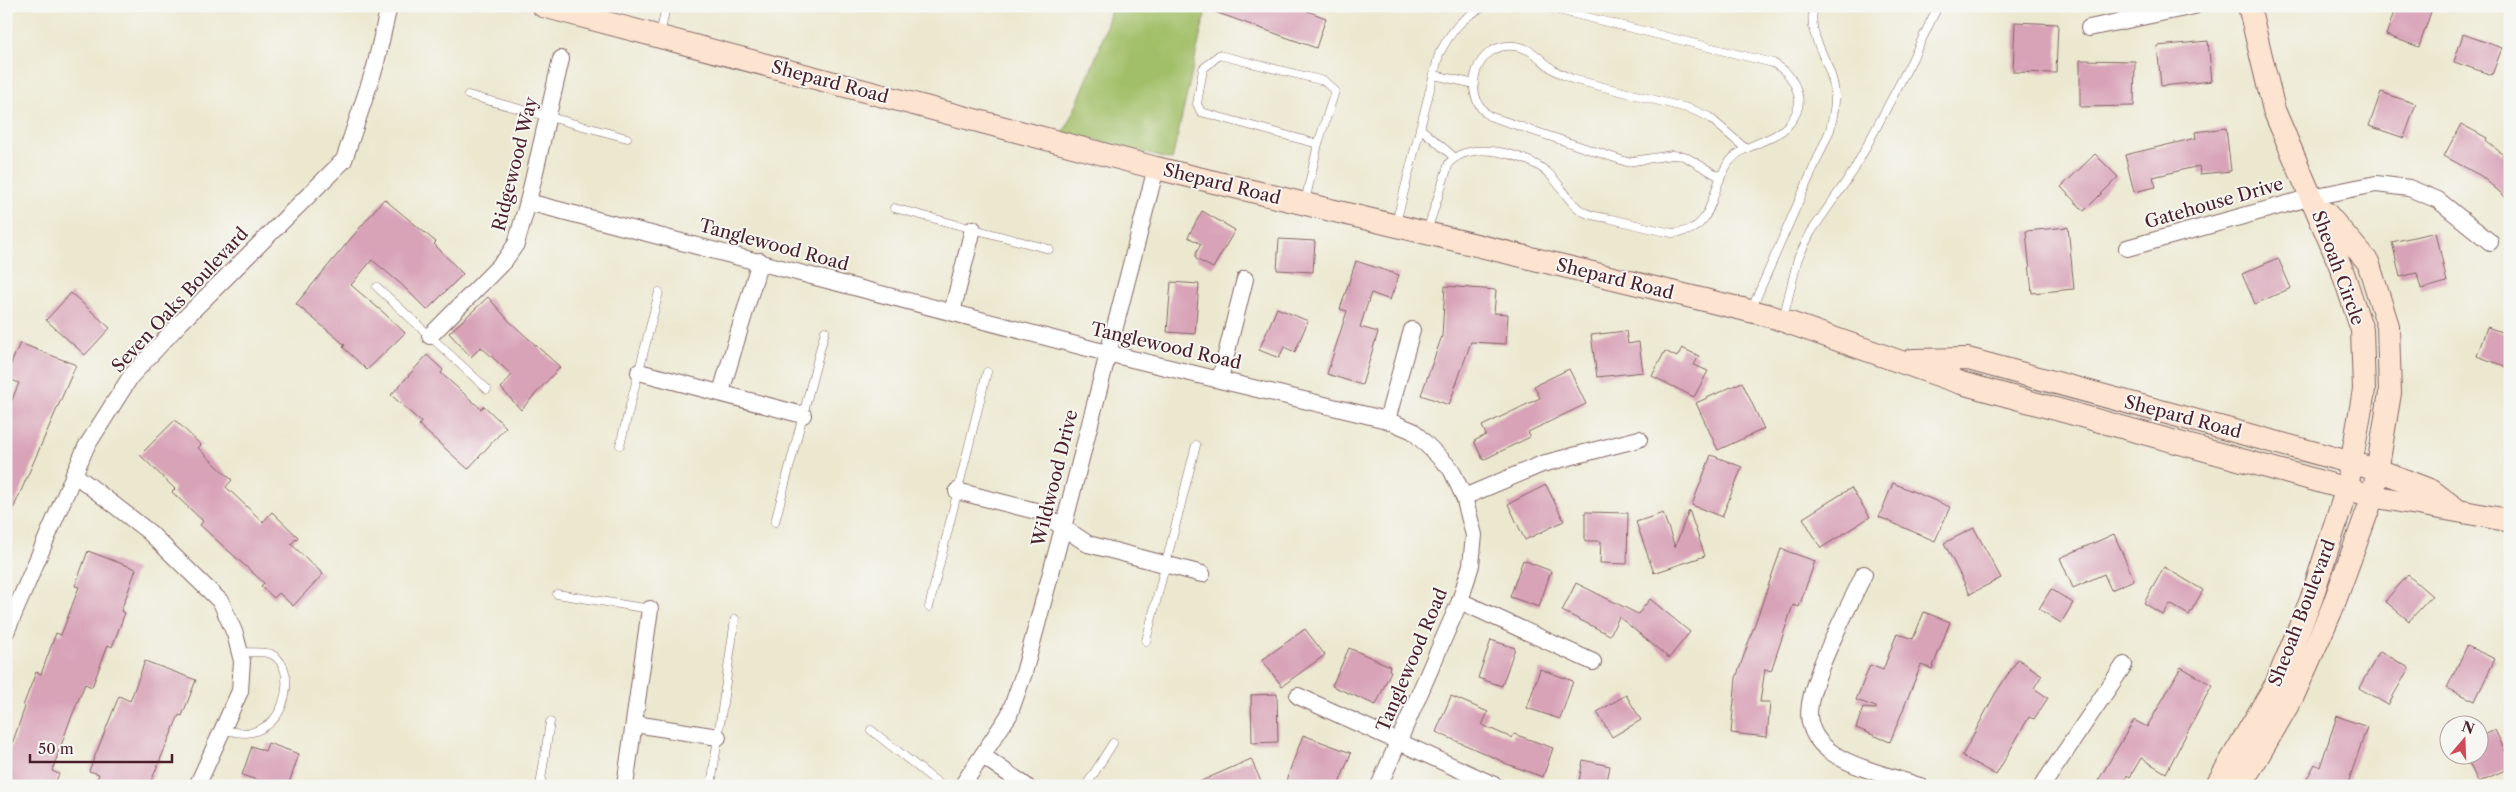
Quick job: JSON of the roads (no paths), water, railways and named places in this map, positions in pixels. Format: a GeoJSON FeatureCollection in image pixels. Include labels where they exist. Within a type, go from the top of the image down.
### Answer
{"type":"FeatureCollection","features":[{"type":"Feature","properties":{"kind":"street","name":"Seven Oaks Boulevard"},"geometry":{"type":"LineString","coordinates":[[6,632],[86,447],[132,376],[181,322],[344,160],[375,67],[389,6]]}},
{"type":"Feature","properties":{"kind":"street"},"geometry":{"type":"LineString","coordinates":[[2089,28],[2194,6]]}},
{"type":"Feature","properties":{"kind":"street","name":"Sheoah Circle"},"geometry":{"type":"LineString","coordinates":[[2249,6],[2274,110],[2342,270],[2362,330],[2364,390],[2347,488]]}},
{"type":"Feature","properties":{"kind":"street","name":"Shepard Road"},"geometry":{"type":"LineString","coordinates":[[547,7],[1156,168],[1751,312],[1783,321],[1960,383],[2373,496],[2510,521]]}},
{"type":"Feature","properties":{"kind":"street","name":"Ridgewood Way"},"geometry":{"type":"LineString","coordinates":[[430,336],[505,260],[516,244],[528,202],[561,59]]}},
{"type":"Feature","properties":{"kind":"street","name":"Wildwood Drive"},"geometry":{"type":"LineString","coordinates":[[962,786],[1009,715],[1024,673],[1064,528],[1156,168]]}},
{"type":"Feature","properties":{"kind":"street","name":"Gatehouse Drive"},"geometry":{"type":"LineString","coordinates":[[2127,248],[2312,196],[2376,184],[2408,188],[2438,200],[2490,242]]}},
{"type":"Feature","properties":{"kind":"street","name":"Sheoah Circle"},"geometry":{"type":"LineString","coordinates":[[2312,196],[2368,262],[2388,326],[2390,393],[2373,496]]}},
{"type":"Feature","properties":{"kind":"street","name":"Tanglewood Road"},"geometry":{"type":"LineString","coordinates":[[528,202],[760,261],[1108,354],[1387,420],[1413,431],[1451,469],[1464,497],[1474,535],[1471,565],[1460,601],[1379,786]]}},
{"type":"Feature","properties":{"kind":"street"},"geometry":{"type":"LineString","coordinates":[[952,312],[973,229]]}},
{"type":"Feature","properties":{"kind":"street"},"geometry":{"type":"LineString","coordinates":[[721,392],[760,261]]}},
{"type":"Feature","properties":{"kind":"street"},"geometry":{"type":"LineString","coordinates":[[1220,379],[1245,279]]}},
{"type":"Feature","properties":{"kind":"street"},"geometry":{"type":"LineString","coordinates":[[1387,420],[1412,330]]}},
{"type":"Feature","properties":{"kind":"street","name":"Shepard Road"},"geometry":{"type":"LineString","coordinates":[[1899,361],[1968,359],[2378,470],[2432,490],[2457,510]]}},
{"type":"Feature","properties":{"kind":"street"},"geometry":{"type":"LineString","coordinates":[[639,372],[803,415]]}},
{"type":"Feature","properties":{"kind":"street"},"geometry":{"type":"LineString","coordinates":[[1464,497],[1542,464],[1639,439]]}},
{"type":"Feature","properties":{"kind":"street"},"geometry":{"type":"LineString","coordinates":[[74,474],[148,532],[221,602],[235,634],[242,661],[240,691],[197,786]]}},
{"type":"Feature","properties":{"kind":"street","name":"Sheoah Boulevard"},"geometry":{"type":"LineString","coordinates":[[2216,786],[2276,684],[2311,600],[2347,488]]}},
{"type":"Feature","properties":{"kind":"street"},"geometry":{"type":"LineString","coordinates":[[957,491],[1040,512],[1088,544],[1202,574]]}},
{"type":"Feature","properties":{"kind":"street","name":"Sheoah Boulevard"},"geometry":{"type":"LineString","coordinates":[[2239,786],[2254,764],[2293,696],[2332,609],[2373,496]]}},
{"type":"Feature","properties":{"kind":"street"},"geometry":{"type":"LineString","coordinates":[[1864,574],[1816,679],[1809,702],[1810,722],[1817,739],[1835,755],[1920,786]]}},
{"type":"Feature","properties":{"kind":"street"},"geometry":{"type":"LineString","coordinates":[[1460,601],[1593,662]]}},
{"type":"Feature","properties":{"kind":"street"},"geometry":{"type":"LineString","coordinates":[[625,786],[650,609]]}},
{"type":"Feature","properties":{"kind":"street"},"geometry":{"type":"LineString","coordinates":[[2042,786],[2124,665]]}},
{"type":"Feature","properties":{"kind":"street"},"geometry":{"type":"LineString","coordinates":[[1298,696],[1496,786]]}},
{"type":"Feature","properties":{"kind":"street"},"geometry":{"type":"LineString","coordinates":[[635,724],[718,736]]}},
{"type":"Feature","properties":{"kind":"street"},"geometry":{"type":"LineString","coordinates":[[983,756],[1026,786]]}},
{"type":"Feature","properties":{"kind":"lane"},"geometry":{"type":"LineString","coordinates":[[660,37],[666,6]]}},
{"type":"Feature","properties":{"kind":"lane"},"geometry":{"type":"LineString","coordinates":[[1396,226],[1439,54],[1449,36],[1466,16],[1485,6]]}},
{"type":"Feature","properties":{"kind":"lane"},"geometry":{"type":"LineString","coordinates":[[1427,233],[1449,163],[1454,157],[1488,150],[1500,151],[1547,171],[1574,204],[1585,213],[1672,233],[1687,233],[1698,226],[1708,212],[1720,176],[1728,162],[1746,149],[1767,141],[1788,129],[1798,111],[1799,98],[1794,81],[1785,70],[1773,63],[1542,6]]}},
{"type":"Feature","properties":{"kind":"lane"},"geometry":{"type":"LineString","coordinates":[[1751,312],[1830,130],[1835,102],[1834,86],[1814,38],[1812,25],[1814,6]]}},
{"type":"Feature","properties":{"kind":"lane"},"geometry":{"type":"LineString","coordinates":[[1783,321],[1798,258],[1811,232],[1854,170],[1938,6]]}},
{"type":"Feature","properties":{"kind":"lane"},"geometry":{"type":"LineString","coordinates":[[1720,176],[1684,156],[1672,155],[1627,162],[1489,116],[1479,108],[1474,95],[1474,84],[1479,64],[1487,55],[1507,46],[1523,48],[1534,52],[1554,70],[1572,79],[1691,109],[1709,118],[1746,149]]}},
{"type":"Feature","properties":{"kind":"lane"},"geometry":{"type":"LineString","coordinates":[[1304,204],[1318,144],[1335,91],[1332,86],[1324,81],[1219,55],[1203,69],[1197,104],[1201,112],[1318,144]]}},
{"type":"Feature","properties":{"kind":"lane"},"geometry":{"type":"LineString","coordinates":[[1434,74],[1474,84]]}},
{"type":"Feature","properties":{"kind":"lane"},"geometry":{"type":"LineString","coordinates":[[468,95],[627,138]]}},
{"type":"Feature","properties":{"kind":"lane"},"geometry":{"type":"LineString","coordinates":[[1420,128],[1454,157]]}},
{"type":"Feature","properties":{"kind":"lane"},"geometry":{"type":"LineString","coordinates":[[894,208],[1049,249]]}},
{"type":"Feature","properties":{"kind":"lane"},"geometry":{"type":"LineString","coordinates":[[378,287],[487,389]]}},
{"type":"Feature","properties":{"kind":"lane"},"geometry":{"type":"LineString","coordinates":[[620,445],[659,292]]}},
{"type":"Feature","properties":{"kind":"lane"},"geometry":{"type":"LineString","coordinates":[[775,522],[825,331]]}},
{"type":"Feature","properties":{"kind":"lane"},"geometry":{"type":"LineString","coordinates":[[929,607],[987,372]]}},
{"type":"Feature","properties":{"kind":"lane"},"geometry":{"type":"LineString","coordinates":[[1146,641],[1196,445]]}},
{"type":"Feature","properties":{"kind":"lane"},"geometry":{"type":"LineString","coordinates":[[557,594],[650,609]]}},
{"type":"Feature","properties":{"kind":"lane"},"geometry":{"type":"LineString","coordinates":[[712,786],[734,619]]}},
{"type":"Feature","properties":{"kind":"lane"},"geometry":{"type":"LineString","coordinates":[[222,730],[242,733],[262,728],[273,720],[284,698],[286,684],[284,670],[278,659],[269,653],[240,652]]}},
{"type":"Feature","properties":{"kind":"lane"},"geometry":{"type":"LineString","coordinates":[[540,786],[550,722]]}},
{"type":"Feature","properties":{"kind":"lane"},"geometry":{"type":"LineString","coordinates":[[871,730],[942,786]]}},
{"type":"Feature","properties":{"kind":"lane"},"geometry":{"type":"LineString","coordinates":[[1086,786],[1113,743]]}}]}
